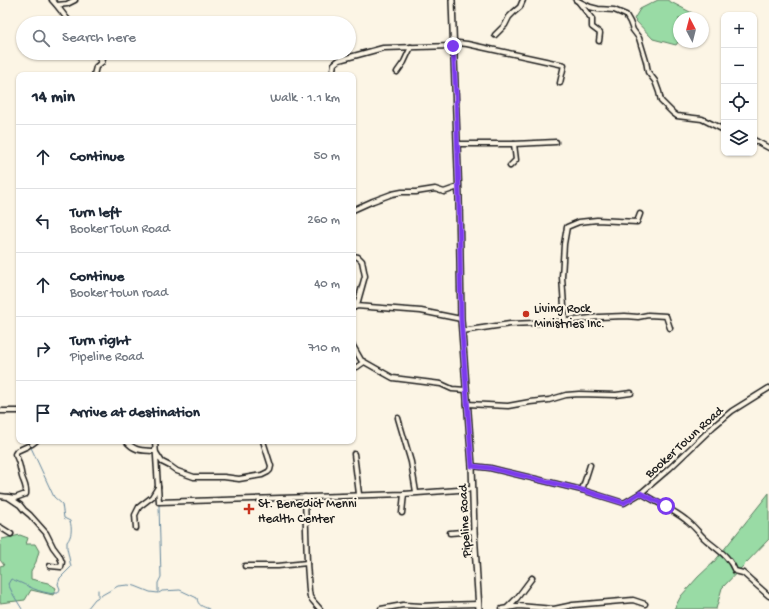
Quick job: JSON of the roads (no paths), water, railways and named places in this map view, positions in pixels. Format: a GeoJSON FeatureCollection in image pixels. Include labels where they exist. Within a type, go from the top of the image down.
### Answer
{"type":"FeatureCollection","features":[{"type":"Feature","properties":{"kind":"street"},"geometry":{"type":"LineString","coordinates":[[52,0],[64,16]]}},
{"type":"Feature","properties":{"kind":"street"},"geometry":{"type":"LineString","coordinates":[[57,5],[67,4],[75,0]]}},
{"type":"Feature","properties":{"kind":"street","name":"Pipeline Road"},"geometry":{"type":"LineString","coordinates":[[452,0],[456,96],[461,319],[472,466],[474,531],[479,607]]}},
{"type":"Feature","properties":{"kind":"street"},"geometry":{"type":"LineString","coordinates":[[495,35],[506,25],[510,17],[520,7],[523,0]]}},
{"type":"Feature","properties":{"kind":"street"},"geometry":{"type":"LineString","coordinates":[[577,0],[592,19],[592,27],[600,33],[599,41]]}},
{"type":"Feature","properties":{"kind":"street"},"geometry":{"type":"LineString","coordinates":[[577,0],[590,7],[614,10],[626,15],[638,38],[648,72],[655,81],[661,101],[672,113],[677,116],[702,119],[721,128]]}},
{"type":"Feature","properties":{"kind":"street"},"geometry":{"type":"LineString","coordinates":[[356,55],[382,48],[453,45],[458,43],[467,44],[564,65],[560,83]]}},
{"type":"Feature","properties":{"kind":"street"},"geometry":{"type":"LineString","coordinates":[[397,72],[404,62],[411,47]]}},
{"type":"Feature","properties":{"kind":"street"},"geometry":{"type":"LineString","coordinates":[[333,72],[334,64],[338,60]]}},
{"type":"Feature","properties":{"kind":"street"},"geometry":{"type":"LineString","coordinates":[[95,72],[96,68],[102,62]]}},
{"type":"Feature","properties":{"kind":"street"},"geometry":{"type":"LineString","coordinates":[[457,144],[556,142]]}},
{"type":"Feature","properties":{"kind":"street"},"geometry":{"type":"LineString","coordinates":[[757,142],[769,148]]}},
{"type":"Feature","properties":{"kind":"street"},"geometry":{"type":"LineString","coordinates":[[510,166],[516,160],[514,144]]}},
{"type":"Feature","properties":{"kind":"street"},"geometry":{"type":"LineString","coordinates":[[356,208],[373,200],[392,194],[435,190],[444,192],[458,187]]}},
{"type":"Feature","properties":{"kind":"street"},"geometry":{"type":"LineString","coordinates":[[565,321],[562,276],[564,244],[567,227],[579,222],[597,220],[637,222],[640,214]]}},
{"type":"Feature","properties":{"kind":"street"},"geometry":{"type":"LineString","coordinates":[[356,257],[362,261],[365,276],[356,304]]}},
{"type":"Feature","properties":{"kind":"street"},"geometry":{"type":"LineString","coordinates":[[358,300],[362,307]]}},
{"type":"Feature","properties":{"kind":"street"},"geometry":{"type":"LineString","coordinates":[[356,306],[421,311],[461,319]]}},
{"type":"Feature","properties":{"kind":"street"},"geometry":{"type":"LineString","coordinates":[[462,331],[510,324],[565,321],[600,317],[638,317],[648,315],[666,316],[670,328]]}},
{"type":"Feature","properties":{"kind":"street"},"geometry":{"type":"LineString","coordinates":[[356,351],[361,360],[393,378],[441,384],[452,388],[466,390]]}},
{"type":"Feature","properties":{"kind":"street"},"geometry":{"type":"LineString","coordinates":[[356,367],[364,362]]}},
{"type":"Feature","properties":{"kind":"street","name":"Booker Town Road"},"geometry":{"type":"LineString","coordinates":[[472,466],[494,469],[582,490],[624,503],[640,493],[670,468],[732,411],[769,388]]}},
{"type":"Feature","properties":{"kind":"street"},"geometry":{"type":"LineString","coordinates":[[467,404],[508,406],[549,400],[566,395],[616,395],[631,393]]}},
{"type":"Feature","properties":{"kind":"street"},"geometry":{"type":"LineString","coordinates":[[0,410],[16,410]]}},
{"type":"Feature","properties":{"kind":"street"},"geometry":{"type":"LineString","coordinates":[[398,418],[411,462],[416,492]]}},
{"type":"Feature","properties":{"kind":"street"},"geometry":{"type":"LineString","coordinates":[[0,496],[15,498],[26,494],[26,486],[22,477],[18,458],[15,454],[17,451],[30,444]]}},
{"type":"Feature","properties":{"kind":"street"},"geometry":{"type":"LineString","coordinates":[[129,444],[132,448],[138,450],[156,451]]}},
{"type":"Feature","properties":{"kind":"street"},"geometry":{"type":"LineString","coordinates":[[155,444],[159,502],[360,494],[404,494],[472,489]]}},
{"type":"Feature","properties":{"kind":"street"},"geometry":{"type":"LineString","coordinates":[[156,451],[162,462],[184,474],[194,477],[224,477],[239,479],[262,475],[270,470],[271,466],[264,444]]}},
{"type":"Feature","properties":{"kind":"street"},"geometry":{"type":"LineString","coordinates":[[354,454],[356,477],[360,494]]}},
{"type":"Feature","properties":{"kind":"street"},"geometry":{"type":"LineString","coordinates":[[582,490],[590,466]]}},
{"type":"Feature","properties":{"kind":"street"},"geometry":{"type":"LineString","coordinates":[[136,528],[135,515],[139,507],[152,497],[158,487]]}},
{"type":"Feature","properties":{"kind":"street"},"geometry":{"type":"LineString","coordinates":[[640,493],[666,506],[687,521],[729,559],[735,571],[744,573],[769,596]]}},
{"type":"Feature","properties":{"kind":"street"},"geometry":{"type":"LineString","coordinates":[[402,513],[404,494]]}},
{"type":"Feature","properties":{"kind":"street"},"geometry":{"type":"LineString","coordinates":[[8,497],[20,505],[46,533],[62,562],[61,568],[50,566]]}},
{"type":"Feature","properties":{"kind":"street"},"geometry":{"type":"LineString","coordinates":[[305,497],[307,580],[310,597],[320,609]]}},
{"type":"Feature","properties":{"kind":"street"},"geometry":{"type":"LineString","coordinates":[[0,527],[11,534]]}},
{"type":"Feature","properties":{"kind":"street"},"geometry":{"type":"LineString","coordinates":[[450,533],[474,531]]}},
{"type":"Feature","properties":{"kind":"street"},"geometry":{"type":"LineString","coordinates":[[245,566],[307,564]]}},
{"type":"Feature","properties":{"kind":"street"},"geometry":{"type":"LineString","coordinates":[[504,608],[517,598],[532,578]]}},
{"type":"Feature","properties":{"kind":"street"},"geometry":{"type":"LineString","coordinates":[[504,608],[519,606],[554,609],[573,605],[633,600],[645,604]]}},
{"type":"Feature","properties":{"kind":"street"},"geometry":{"type":"LineString","coordinates":[[381,609],[404,605],[479,607]]}},
{"type":"Feature","properties":{"kind":"waterway"},"geometry":{"type":"LineString","coordinates":[[22,609],[8,584],[11,579],[43,592],[58,593],[60,589],[58,584],[60,578],[71,567],[67,548],[67,542],[71,532],[70,521],[64,518],[62,504],[54,497],[29,444]]}},
{"type":"Feature","properties":{"kind":"waterway"},"geometry":{"type":"LineString","coordinates":[[87,609],[95,599],[118,586],[135,586],[150,592],[158,593],[158,583],[161,577],[159,505]]}},
{"type":"Feature","properties":{"kind":"waterway"},"geometry":{"type":"LineString","coordinates":[[98,590],[98,596]]}},
{"type":"Feature","properties":{"kind":"waterway"},"geometry":{"type":"LineString","coordinates":[[159,593],[162,591],[180,590],[197,598],[199,604],[209,609]]}},
{"type":"Feature","properties":{"kind":"place","name":"Living Rock Ministries Inc."},"geometry":{"type":"Point","coordinates":[526,314]}},
{"type":"Feature","properties":{"kind":"place","name":"St. Benedict Menni Health Center"},"geometry":{"type":"Point","coordinates":[249,509]}}]}
